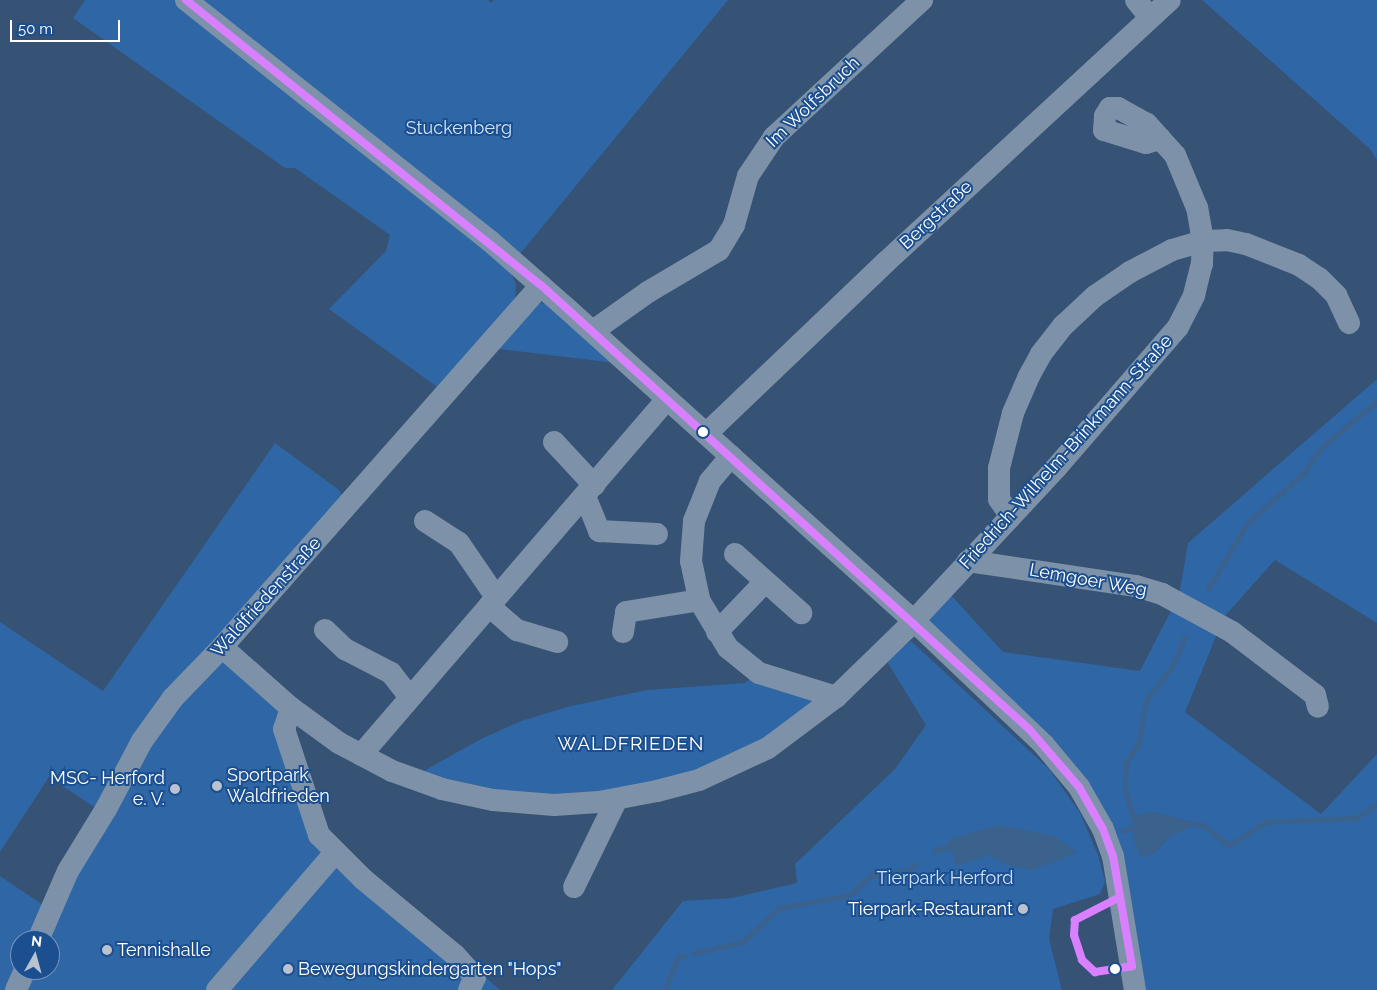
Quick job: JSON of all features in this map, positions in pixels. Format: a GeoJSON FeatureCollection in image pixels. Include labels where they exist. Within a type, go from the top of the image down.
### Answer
{"type":"FeatureCollection","features":[{"type":"Feature","properties":{"kind":"street"},"geometry":{"type":"LineString","coordinates":[[186,0],[541,285],[914,621],[1039,739],[1092,806],[1113,856],[1135,990]]}},
{"type":"Feature","properties":{"kind":"street","name":"Im Wolfsbruch"},"geometry":{"type":"LineString","coordinates":[[593,331],[648,292],[719,250],[734,225],[748,176],[774,136],[922,0]]}},
{"type":"Feature","properties":{"kind":"street","name":"Bergstraße"},"geometry":{"type":"LineString","coordinates":[[706,434],[879,268],[1143,8],[1170,0]]}},
{"type":"Feature","properties":{"kind":"street","name":"Friedrich-Wilhelm-Brinkmann-Straße"},"geometry":{"type":"LineString","coordinates":[[222,647],[319,731],[361,755],[442,789],[493,800],[544,805],[617,799],[699,780],[737,764],[799,727],[836,697],[914,621],[1010,515],[1063,461],[1178,327],[1194,295],[1202,264],[1203,242],[1197,208],[1187,181],[1175,155],[1160,139]]}},
{"type":"Feature","properties":{"kind":"street"},"geometry":{"type":"LineString","coordinates":[[1010,515],[999,499],[999,468],[1013,413],[1041,354],[1095,296],[1130,272],[1172,250],[1203,242],[1227,240],[1246,244],[1299,265],[1320,279],[1336,295],[1349,323]]}},
{"type":"Feature","properties":{"kind":"street","name":"Waldfriedenstraße"},"geometry":{"type":"LineString","coordinates":[[42,930],[68,871],[106,809],[142,741],[173,698],[222,647],[541,285]]}},
{"type":"Feature","properties":{"kind":"street"},"geometry":{"type":"LineString","coordinates":[[361,755],[667,399]]}},
{"type":"Feature","properties":{"kind":"street"},"geometry":{"type":"LineString","coordinates":[[554,442],[589,490],[599,531],[657,534]]}},
{"type":"Feature","properties":{"kind":"street"},"geometry":{"type":"LineString","coordinates":[[731,456],[710,481],[694,521],[691,561],[699,600],[728,648],[759,673],[836,697]]}},
{"type":"Feature","properties":{"kind":"street"},"geometry":{"type":"LineString","coordinates":[[425,521],[463,548],[493,602],[517,630],[557,642]]}},
{"type":"Feature","properties":{"kind":"street"},"geometry":{"type":"LineString","coordinates":[[735,554],[764,583],[801,613]]}},
{"type":"Feature","properties":{"kind":"street","name":"Lemgoer Weg"},"geometry":{"type":"LineString","coordinates":[[968,561],[1136,586],[1162,594],[1232,632],[1315,695],[1318,707]]}},
{"type":"Feature","properties":{"kind":"street"},"geometry":{"type":"LineString","coordinates":[[717,632],[764,583]]}},
{"type":"Feature","properties":{"kind":"street"},"geometry":{"type":"LineString","coordinates":[[623,632],[626,612],[699,600]]}},
{"type":"Feature","properties":{"kind":"street"},"geometry":{"type":"LineString","coordinates":[[325,630],[344,649],[391,673],[410,697]]}},
{"type":"Feature","properties":{"kind":"street"},"geometry":{"type":"LineString","coordinates":[[291,708],[284,729],[319,835],[335,852],[455,955],[475,976],[469,990]]}},
{"type":"Feature","properties":{"kind":"street"},"geometry":{"type":"LineString","coordinates":[[574,887],[617,799]]}},
{"type":"Feature","properties":{"kind":"street"},"geometry":{"type":"LineString","coordinates":[[217,990],[335,852]]}},
{"type":"Feature","properties":{"kind":"green space","name":"Stuckenberg"},"geometry":{"type":"Polygon","coordinates":[[[85,0],[488,0],[491,3],[494,0],[728,0],[520,254],[510,271],[516,284],[515,301],[440,389],[329,309],[386,251],[390,235],[295,168],[285,168],[73,18],[85,0]]]}},
{"type":"Feature","properties":{"kind":"green space"},"geometry":{"type":"Polygon","coordinates":[[[1202,0],[1377,0],[1377,160],[1370,149],[1202,0]]]}},
{"type":"Feature","properties":{"kind":"green space"},"geometry":{"type":"Polygon","coordinates":[[[541,303],[555,306],[616,363],[492,348],[527,309],[541,303]]]}},
{"type":"Feature","properties":{"kind":"green space"},"geometry":{"type":"Polygon","coordinates":[[[1377,379],[1377,623],[1275,560],[1224,617],[1185,712],[1321,814],[1377,754],[1377,990],[1140,990],[1097,803],[923,620],[948,592],[1003,652],[1140,671],[1179,595],[1188,543],[1377,379]],[[1151,812],[1154,853],[1170,837],[1196,823],[1151,812]]]}},
{"type":"Feature","properties":{"kind":"green space"},"geometry":{"type":"Polygon","coordinates":[[[275,443],[339,490],[344,500],[97,809],[49,777],[0,852],[0,622],[103,691],[275,443]]]}},
{"type":"Feature","properties":{"kind":"green space","name":"Tierpark Herford"},"geometry":{"type":"Polygon","coordinates":[[[911,641],[1049,769],[1080,813],[1098,855],[1105,882],[1100,894],[1053,909],[1049,939],[1062,990],[612,990],[683,901],[732,898],[797,883],[795,864],[895,769],[926,725],[886,660],[911,641]]]}},
{"type":"Feature","properties":{"kind":"green space","name":"Sportpark Waldfrieden"},"geometry":{"type":"Polygon","coordinates":[[[224,651],[282,705],[324,835],[500,990],[23,990],[28,980],[60,980],[60,930],[54,930],[74,880],[154,737],[224,651]]]}},
{"type":"Feature","properties":{"kind":"green space"},"geometry":{"type":"Polygon","coordinates":[[[753,677],[820,702],[727,762],[630,791],[536,798],[420,773],[481,739],[521,721],[571,706],[647,690],[745,683],[753,677]]]}},
{"type":"Feature","properties":{"kind":"green space"},"geometry":{"type":"Polygon","coordinates":[[[0,876],[43,905],[32,930],[10,930],[11,980],[7,990],[0,990],[0,876]]]}},
{"type":"Feature","properties":{"kind":"shaded area"},"geometry":{"type":"Polygon","coordinates":[[[1151,812],[1197,823],[1170,837],[1154,853],[1141,858],[1133,838],[1132,816],[1151,812]]]}},
{"type":"Feature","properties":{"kind":"shaded area"},"geometry":{"type":"Polygon","coordinates":[[[999,825],[1055,836],[1077,853],[1032,870],[1010,866],[989,855],[955,866],[954,856],[947,846],[950,839],[999,825]]]}},
{"type":"Feature","properties":{"kind":"waterway"},"geometry":{"type":"LineString","coordinates":[[1208,589],[1247,524],[1305,472],[1320,449],[1377,401]]}},
{"type":"Feature","properties":{"kind":"waterway"},"geometry":{"type":"LineString","coordinates":[[1134,821],[1125,790],[1126,763],[1138,745],[1146,701],[1173,665],[1185,637]]}},
{"type":"Feature","properties":{"kind":"waterway"},"geometry":{"type":"LineString","coordinates":[[1190,824],[1203,825],[1230,845],[1266,822],[1356,818],[1377,804]]}},
{"type":"Feature","properties":{"kind":"waterway"},"geometry":{"type":"LineString","coordinates":[[1122,831],[1138,826]]}},
{"type":"Feature","properties":{"kind":"waterway"},"geometry":{"type":"LineString","coordinates":[[935,851],[952,845]]}},
{"type":"Feature","properties":{"kind":"waterway"},"geometry":{"type":"LineString","coordinates":[[694,953],[743,942],[779,908],[850,895],[870,876],[905,871],[915,865]]}},
{"type":"Feature","properties":{"kind":"waterway"},"geometry":{"type":"LineString","coordinates":[[665,990],[677,958],[684,956]]}},
{"type":"Feature","properties":{"kind":"transit line"},"geometry":{"type":"LineString","coordinates":[[186,0],[541,285],[1029,729],[1079,787],[1103,829],[1113,856],[1132,966]]}},
{"type":"Feature","properties":{"kind":"transit line"},"geometry":{"type":"LineString","coordinates":[[1120,897],[1075,920],[1074,935],[1082,960],[1095,972],[1132,966]]}},
{"type":"Feature","properties":{"kind":"place","name":"Sportpark Waldfrieden"},"geometry":{"type":"Point","coordinates":[217,786]}},
{"type":"Feature","properties":{"kind":"place","name":"MSC- Herford e. V."},"geometry":{"type":"Point","coordinates":[175,789]}},
{"type":"Feature","properties":{"kind":"place","name":"Tierpark-Restaurant"},"geometry":{"type":"Point","coordinates":[1023,909]}},
{"type":"Feature","properties":{"kind":"place","name":"Tennishalle"},"geometry":{"type":"Point","coordinates":[107,950]}},
{"type":"Feature","properties":{"kind":"place","name":"Bewegungskindergarten \"Hops\""},"geometry":{"type":"Point","coordinates":[288,969]}},
{"type":"Feature","properties":{"kind":"district","name":"WALDFRIEDEN"},"geometry":{"type":"Point","coordinates":[631,744]}}]}
